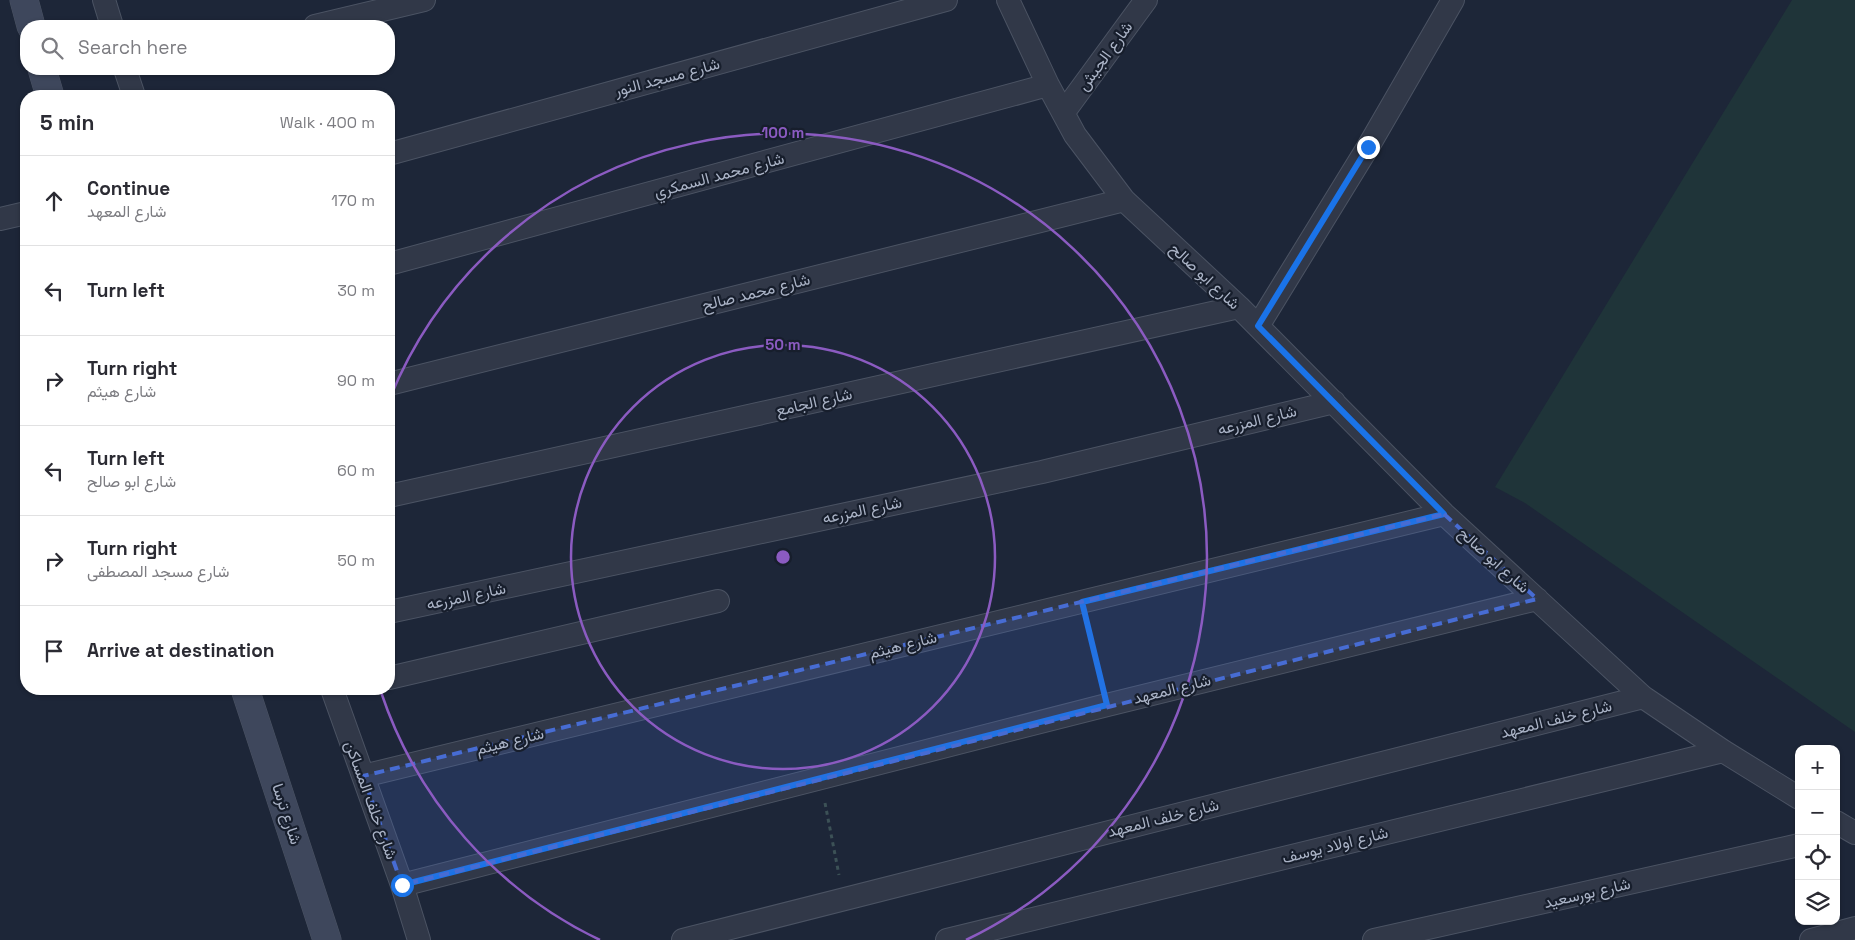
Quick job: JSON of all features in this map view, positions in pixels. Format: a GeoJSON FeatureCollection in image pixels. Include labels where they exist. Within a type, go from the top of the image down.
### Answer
{"type":"FeatureCollection","features":[{"type":"Feature","properties":{"kind":"main road"},"geometry":{"type":"LineString","coordinates":[[24,0],[29,20]]}},
{"type":"Feature","properties":{"kind":"main road"},"geometry":{"type":"LineString","coordinates":[[44,75],[48,90]]}},
{"type":"Feature","properties":{"kind":"main road","name":"شارع ترسا"},"geometry":{"type":"LineString","coordinates":[[247,695],[327,940]]}},
{"type":"Feature","properties":{"kind":"street"},"geometry":{"type":"LineString","coordinates":[[104,0],[110,20]]}},
{"type":"Feature","properties":{"kind":"street"},"geometry":{"type":"LineString","coordinates":[[340,20],[424,0]]}},
{"type":"Feature","properties":{"kind":"street","name":"شارع مسجد النور"},"geometry":{"type":"LineString","coordinates":[[395,152],[946,0]]}},
{"type":"Feature","properties":{"kind":"street","name":"شارع ابو صالح"},"geometry":{"type":"LineString","coordinates":[[1008,0],[1048,85],[1075,135],[1124,200],[1239,307],[1444,514],[1643,696],[1723,751],[1795,796]]}},
{"type":"Feature","properties":{"kind":"street","name":"شارع الجيش"},"geometry":{"type":"LineString","coordinates":[[1064,112],[1146,0]]}},
{"type":"Feature","properties":{"kind":"street"},"geometry":{"type":"LineString","coordinates":[[1258,326],[1368,147],[1453,0]]}},
{"type":"Feature","properties":{"kind":"street"},"geometry":{"type":"LineString","coordinates":[[131,75],[133,90]]}},
{"type":"Feature","properties":{"kind":"street","name":"شارع محمد السمكري"},"geometry":{"type":"LineString","coordinates":[[395,262],[1048,85]]}},
{"type":"Feature","properties":{"kind":"street","name":"شارع محمد صالح"},"geometry":{"type":"LineString","coordinates":[[395,382],[1124,200]]}},
{"type":"Feature","properties":{"kind":"street"},"geometry":{"type":"LineString","coordinates":[[0,219],[20,214]]}},
{"type":"Feature","properties":{"kind":"street","name":"شارع الجامع"},"geometry":{"type":"LineString","coordinates":[[395,495],[1239,307]]}},
{"type":"Feature","properties":{"kind":"street","name":"شارع المزرعه"},"geometry":{"type":"LineString","coordinates":[[395,611],[1042,472],[1334,402]]}},
{"type":"Feature","properties":{"kind":"street","name":"شارع هيثم"},"geometry":{"type":"LineString","coordinates":[[363,776],[1444,514]]}},
{"type":"Feature","properties":{"kind":"street","name":"شارع المعهد"},"geometry":{"type":"LineString","coordinates":[[402,885],[1107,705],[1537,599]]}},
{"type":"Feature","properties":{"kind":"street"},"geometry":{"type":"LineString","coordinates":[[395,677],[718,602]]}},
{"type":"Feature","properties":{"kind":"street","name":"شارع خلف المساكن"},"geometry":{"type":"LineString","coordinates":[[337,695],[419,940]]}},
{"type":"Feature","properties":{"kind":"street","name":"شارع خلف المعهد"},"geometry":{"type":"LineString","coordinates":[[683,940],[1643,696]]}},
{"type":"Feature","properties":{"kind":"street","name":"شارع اولاد يوسف"},"geometry":{"type":"LineString","coordinates":[[947,940],[1723,751]]}},
{"type":"Feature","properties":{"kind":"street","name":"شارع بورسعيد"},"geometry":{"type":"LineString","coordinates":[[1374,940],[1795,846]]}},
{"type":"Feature","properties":{"kind":"street"},"geometry":{"type":"LineString","coordinates":[[1811,940],[1855,928]]}},
{"type":"Feature","properties":{"kind":"path"},"geometry":{"type":"LineString","coordinates":[[1082,602],[1107,705]]}},
{"type":"Feature","properties":{"kind":"path"},"geometry":{"type":"LineString","coordinates":[[820,778],[844,899]]}},
{"type":"Feature","properties":{"kind":"highlighted area"},"geometry":{"type":"Polygon","coordinates":[[[1444,514],[1537,599],[402,885],[363,776],[1082,601],[1444,514]]]}},
{"type":"Feature","properties":{"kind":"green space"},"geometry":{"type":"Polygon","coordinates":[[[1792,0],[1855,0],[1855,732],[1525,503],[1495,487],[1792,0]]]}},
{"type":"Feature","properties":{"kind":"route"},"geometry":{"type":"LineString","coordinates":[[402,885],[1107,705],[1082,602],[1444,514],[1258,326],[1368,147]]}}]}
